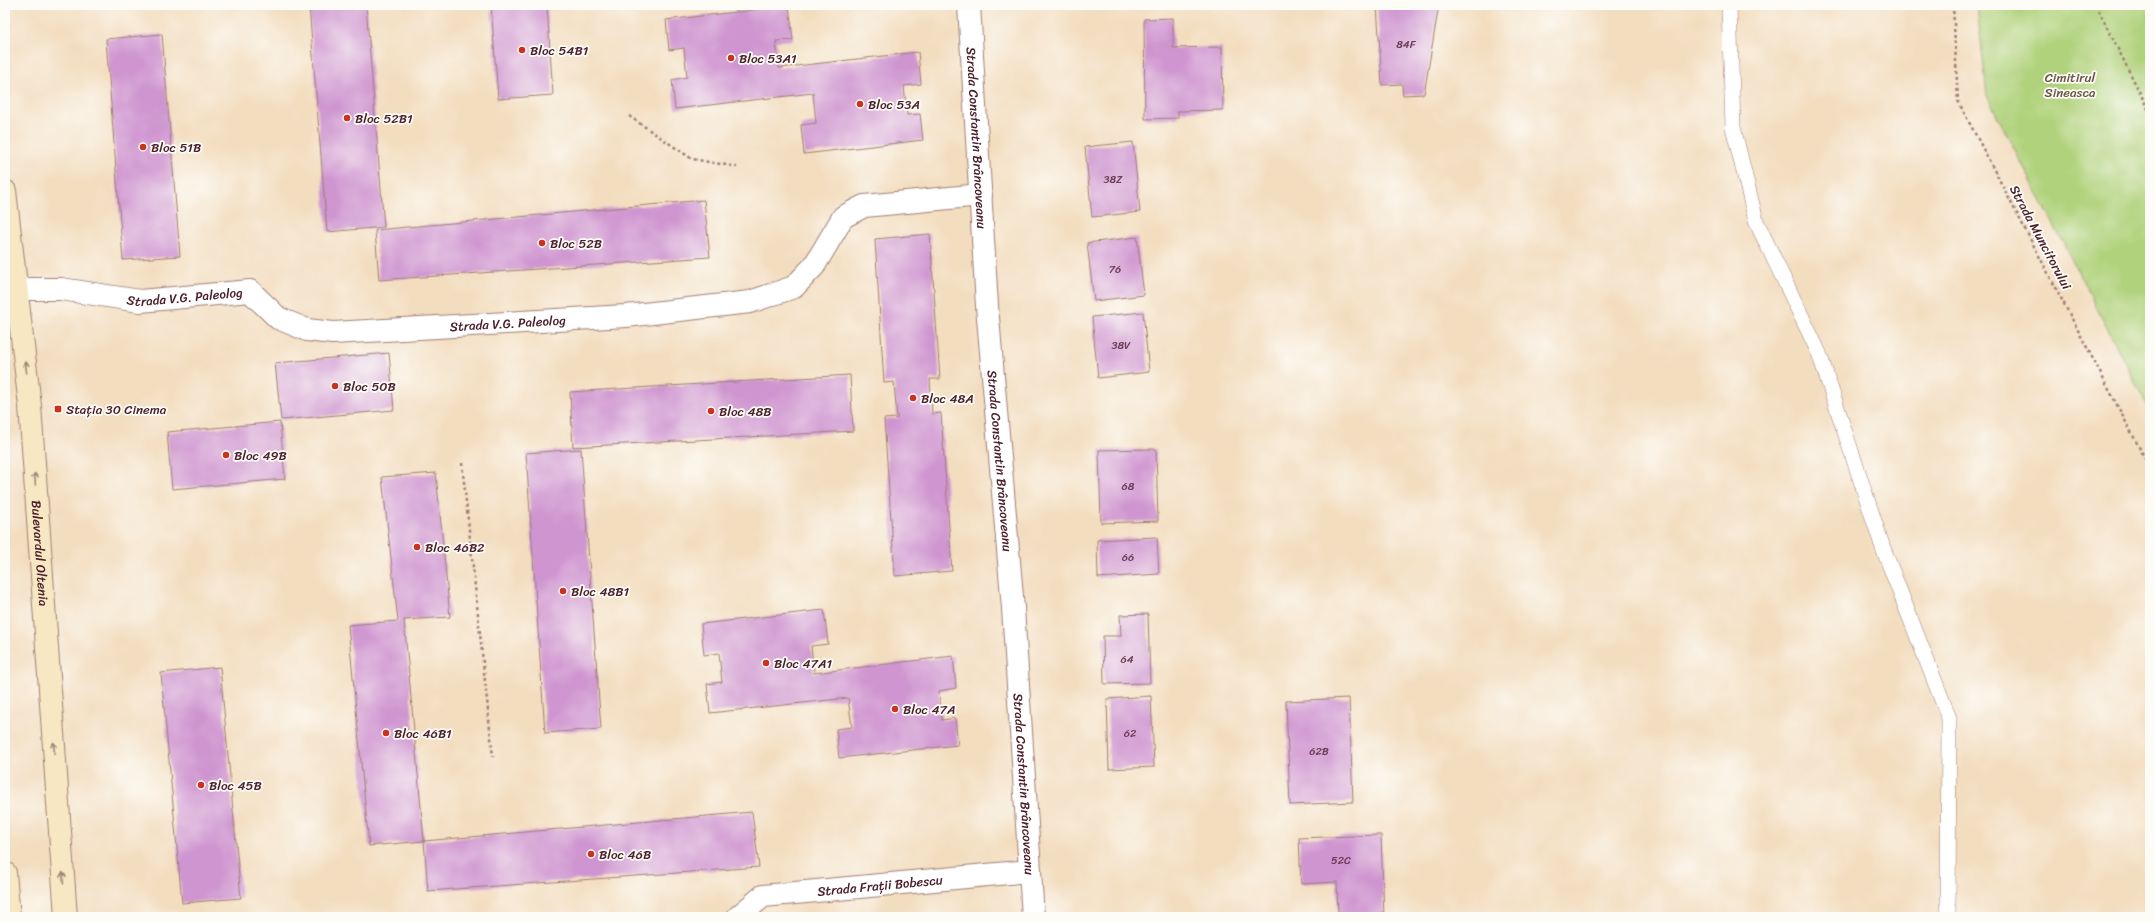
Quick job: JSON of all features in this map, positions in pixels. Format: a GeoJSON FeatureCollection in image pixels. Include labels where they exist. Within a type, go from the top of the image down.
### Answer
{"type":"FeatureCollection","features":[{"type":"Feature","properties":{"kind":"street","name":"Strada Constantin Brâncoveanu"},"geometry":{"type":"LineString","coordinates":[[969,5],[988,314],[1013,608],[1033,917]]}},
{"type":"Feature","properties":{"kind":"street","name":"Bulevardul Oltenia"},"geometry":{"type":"LineString","coordinates":[[5,191],[11,288],[30,413],[66,917]]}},
{"type":"Feature","properties":{"kind":"street","name":"Strada V.G. Paleolog"},"geometry":{"type":"LineString","coordinates":[[11,288],[61,289],[140,301],[250,291],[278,318],[307,330],[333,333],[626,316],[750,302],[794,287],[814,266],[843,217],[864,206],[981,195]]}},
{"type":"Feature","properties":{"kind":"street","name":"Strada Frații Bobescu"},"geometry":{"type":"LineString","coordinates":[[738,917],[763,896],[1030,871]]}},
{"type":"Feature","properties":{"kind":"street"},"geometry":{"type":"LineString","coordinates":[[5,873],[9,917]]}},
{"type":"Feature","properties":{"kind":"lane"},"geometry":{"type":"LineString","coordinates":[[1729,5],[1733,127],[1756,221],[1819,353],[1883,548],[1949,718],[1948,917]]}},
{"type":"Feature","properties":{"kind":"path","name":"Strada Muncitorului"},"geometry":{"type":"LineString","coordinates":[[1953,5],[1958,101],[2150,468]]}},
{"type":"Feature","properties":{"kind":"path"},"geometry":{"type":"LineString","coordinates":[[2096,5],[2150,113]]}},
{"type":"Feature","properties":{"kind":"path"},"geometry":{"type":"LineString","coordinates":[[629,116],[692,159],[737,166]]}},
{"type":"Feature","properties":{"kind":"path"},"geometry":{"type":"LineString","coordinates":[[462,463],[493,757]]}},
{"type":"Feature","properties":{"kind":"green space","name":"Cimitirul Sineasca"},"geometry":{"type":"Polygon","coordinates":[[[1977,5],[2150,5],[2150,411],[1987,96],[1977,5]]]}},
{"type":"Feature","properties":{"kind":"building","name":"Bloc 52B1"},"geometry":{"type":"Polygon","coordinates":[[[309,5],[366,5],[384,227],[327,232],[309,5]]]}},
{"type":"Feature","properties":{"kind":"building","name":"Bloc 54B1"},"geometry":{"type":"Polygon","coordinates":[[[491,5],[547,5],[553,95],[498,99],[491,5]]]}},
{"type":"Feature","properties":{"kind":"building"},"geometry":{"type":"Polygon","coordinates":[[[1377,5],[1439,5],[1424,94],[1403,95],[1402,84],[1382,85],[1377,5]]]}},
{"type":"Feature","properties":{"kind":"building"},"geometry":{"type":"Polygon","coordinates":[[[789,6],[793,40],[776,41],[779,68],[918,52],[921,84],[904,86],[907,115],[920,114],[923,140],[804,154],[801,125],[816,123],[813,93],[675,109],[672,80],[687,77],[684,48],[669,50],[666,20],[789,6]]]}},
{"type":"Feature","properties":{"kind":"building"},"geometry":{"type":"Polygon","coordinates":[[[1173,18],[1173,48],[1222,47],[1223,110],[1178,111],[1178,118],[1145,119],[1144,19],[1173,18]]]}},
{"type":"Feature","properties":{"kind":"building","name":"Bloc 51B"},"geometry":{"type":"Polygon","coordinates":[[[162,34],[180,256],[123,260],[106,39],[162,34]]]}},
{"type":"Feature","properties":{"kind":"building"},"geometry":{"type":"Polygon","coordinates":[[[1133,142],[1140,212],[1092,217],[1085,147],[1133,142]]]}},
{"type":"Feature","properties":{"kind":"building","name":"Bloc 52B"},"geometry":{"type":"Polygon","coordinates":[[[704,200],[710,257],[379,280],[375,230],[704,200]]]}},
{"type":"Feature","properties":{"kind":"building","name":"Bloc 48A"},"geometry":{"type":"Polygon","coordinates":[[[930,234],[940,379],[930,379],[932,414],[941,413],[952,571],[895,576],[884,419],[897,418],[894,382],[884,383],[875,239],[930,234]]]}},
{"type":"Feature","properties":{"kind":"building"},"geometry":{"type":"Polygon","coordinates":[[[1137,237],[1144,295],[1094,301],[1087,243],[1137,237]]]}},
{"type":"Feature","properties":{"kind":"building"},"geometry":{"type":"Polygon","coordinates":[[[1143,312],[1149,372],[1098,378],[1092,317],[1143,312]]]}},
{"type":"Feature","properties":{"kind":"building","name":"Bloc 50B"},"geometry":{"type":"Polygon","coordinates":[[[389,353],[394,410],[281,420],[275,363],[389,353]]]}},
{"type":"Feature","properties":{"kind":"building","name":"Bloc 48B"},"geometry":{"type":"Polygon","coordinates":[[[850,375],[853,431],[573,447],[570,392],[850,375]]]}},
{"type":"Feature","properties":{"kind":"building","name":"Bloc 49B"},"geometry":{"type":"Polygon","coordinates":[[[280,422],[285,479],[172,489],[167,432],[280,422]]]}},
{"type":"Feature","properties":{"kind":"building","name":"Bloc 48B1"},"geometry":{"type":"Polygon","coordinates":[[[581,449],[601,729],[545,733],[526,453],[581,449]]]}},
{"type":"Feature","properties":{"kind":"building"},"geometry":{"type":"Polygon","coordinates":[[[1156,449],[1158,521],[1101,523],[1099,450],[1156,449]]]}},
{"type":"Feature","properties":{"kind":"building","name":"Bloc 46B1"},"geometry":{"type":"Polygon","coordinates":[[[436,473],[450,617],[404,620],[424,841],[369,846],[348,625],[398,621],[382,477],[436,473]]]}},
{"type":"Feature","properties":{"kind":"building"},"geometry":{"type":"Polygon","coordinates":[[[1157,537],[1159,574],[1098,578],[1097,540],[1157,537]]]}},
{"type":"Feature","properties":{"kind":"building"},"geometry":{"type":"Polygon","coordinates":[[[824,610],[828,644],[811,646],[814,673],[953,656],[956,688],[939,691],[942,720],[955,718],[958,745],[839,758],[836,729],[852,727],[848,698],[710,713],[707,684],[722,682],[719,653],[704,655],[701,624],[824,610]]]}},
{"type":"Feature","properties":{"kind":"building"},"geometry":{"type":"Polygon","coordinates":[[[1148,614],[1150,683],[1104,684],[1103,636],[1121,636],[1120,615],[1148,614]]]}},
{"type":"Feature","properties":{"kind":"building","name":"Bloc 45B"},"geometry":{"type":"Polygon","coordinates":[[[220,667],[241,898],[182,903],[161,673],[220,667]]]}},
{"type":"Feature","properties":{"kind":"building"},"geometry":{"type":"Polygon","coordinates":[[[1151,696],[1154,767],[1109,769],[1107,699],[1151,696]]]}},
{"type":"Feature","properties":{"kind":"building"},"geometry":{"type":"Polygon","coordinates":[[[1349,698],[1353,802],[1290,805],[1286,701],[1349,698]]]}},
{"type":"Feature","properties":{"kind":"building","name":"Bloc 46B"},"geometry":{"type":"Polygon","coordinates":[[[752,812],[759,867],[428,891],[424,841],[752,812]]]}},
{"type":"Feature","properties":{"kind":"building"},"geometry":{"type":"Polygon","coordinates":[[[1381,835],[1384,917],[1338,917],[1337,882],[1301,884],[1299,838],[1381,835]]]}},
{"type":"Feature","properties":{"kind":"place","name":"Bloc 54B1"},"geometry":{"type":"Point","coordinates":[522,50]}},
{"type":"Feature","properties":{"kind":"place","name":"Bloc 53A1"},"geometry":{"type":"Point","coordinates":[731,58]}},
{"type":"Feature","properties":{"kind":"place","name":"Bloc 53A"},"geometry":{"type":"Point","coordinates":[860,104]}},
{"type":"Feature","properties":{"kind":"place","name":"Bloc 52B1"},"geometry":{"type":"Point","coordinates":[347,118]}},
{"type":"Feature","properties":{"kind":"place","name":"Bloc 51B"},"geometry":{"type":"Point","coordinates":[143,147]}},
{"type":"Feature","properties":{"kind":"place","name":"Bloc 52B"},"geometry":{"type":"Point","coordinates":[542,243]}},
{"type":"Feature","properties":{"kind":"place","name":"Bloc 50B"},"geometry":{"type":"Point","coordinates":[335,386]}},
{"type":"Feature","properties":{"kind":"place","name":"Bloc 48A"},"geometry":{"type":"Point","coordinates":[913,398]}},
{"type":"Feature","properties":{"kind":"place","name":"Stația 30 Cinema"},"geometry":{"type":"Point","coordinates":[58,409]}},
{"type":"Feature","properties":{"kind":"place","name":"Bloc 48B"},"geometry":{"type":"Point","coordinates":[711,411]}},
{"type":"Feature","properties":{"kind":"place","name":"Bloc 49B"},"geometry":{"type":"Point","coordinates":[226,455]}},
{"type":"Feature","properties":{"kind":"place","name":"Bloc 46B2"},"geometry":{"type":"Point","coordinates":[417,547]}},
{"type":"Feature","properties":{"kind":"place","name":"Bloc 48B1"},"geometry":{"type":"Point","coordinates":[563,591]}},
{"type":"Feature","properties":{"kind":"place","name":"Bloc 47A1"},"geometry":{"type":"Point","coordinates":[766,663]}},
{"type":"Feature","properties":{"kind":"place","name":"Bloc 47A"},"geometry":{"type":"Point","coordinates":[895,709]}},
{"type":"Feature","properties":{"kind":"place","name":"Bloc 46B1"},"geometry":{"type":"Point","coordinates":[386,733]}},
{"type":"Feature","properties":{"kind":"place","name":"Bloc 45B"},"geometry":{"type":"Point","coordinates":[201,785]}},
{"type":"Feature","properties":{"kind":"place","name":"Bloc 46B"},"geometry":{"type":"Point","coordinates":[591,854]}}]}
